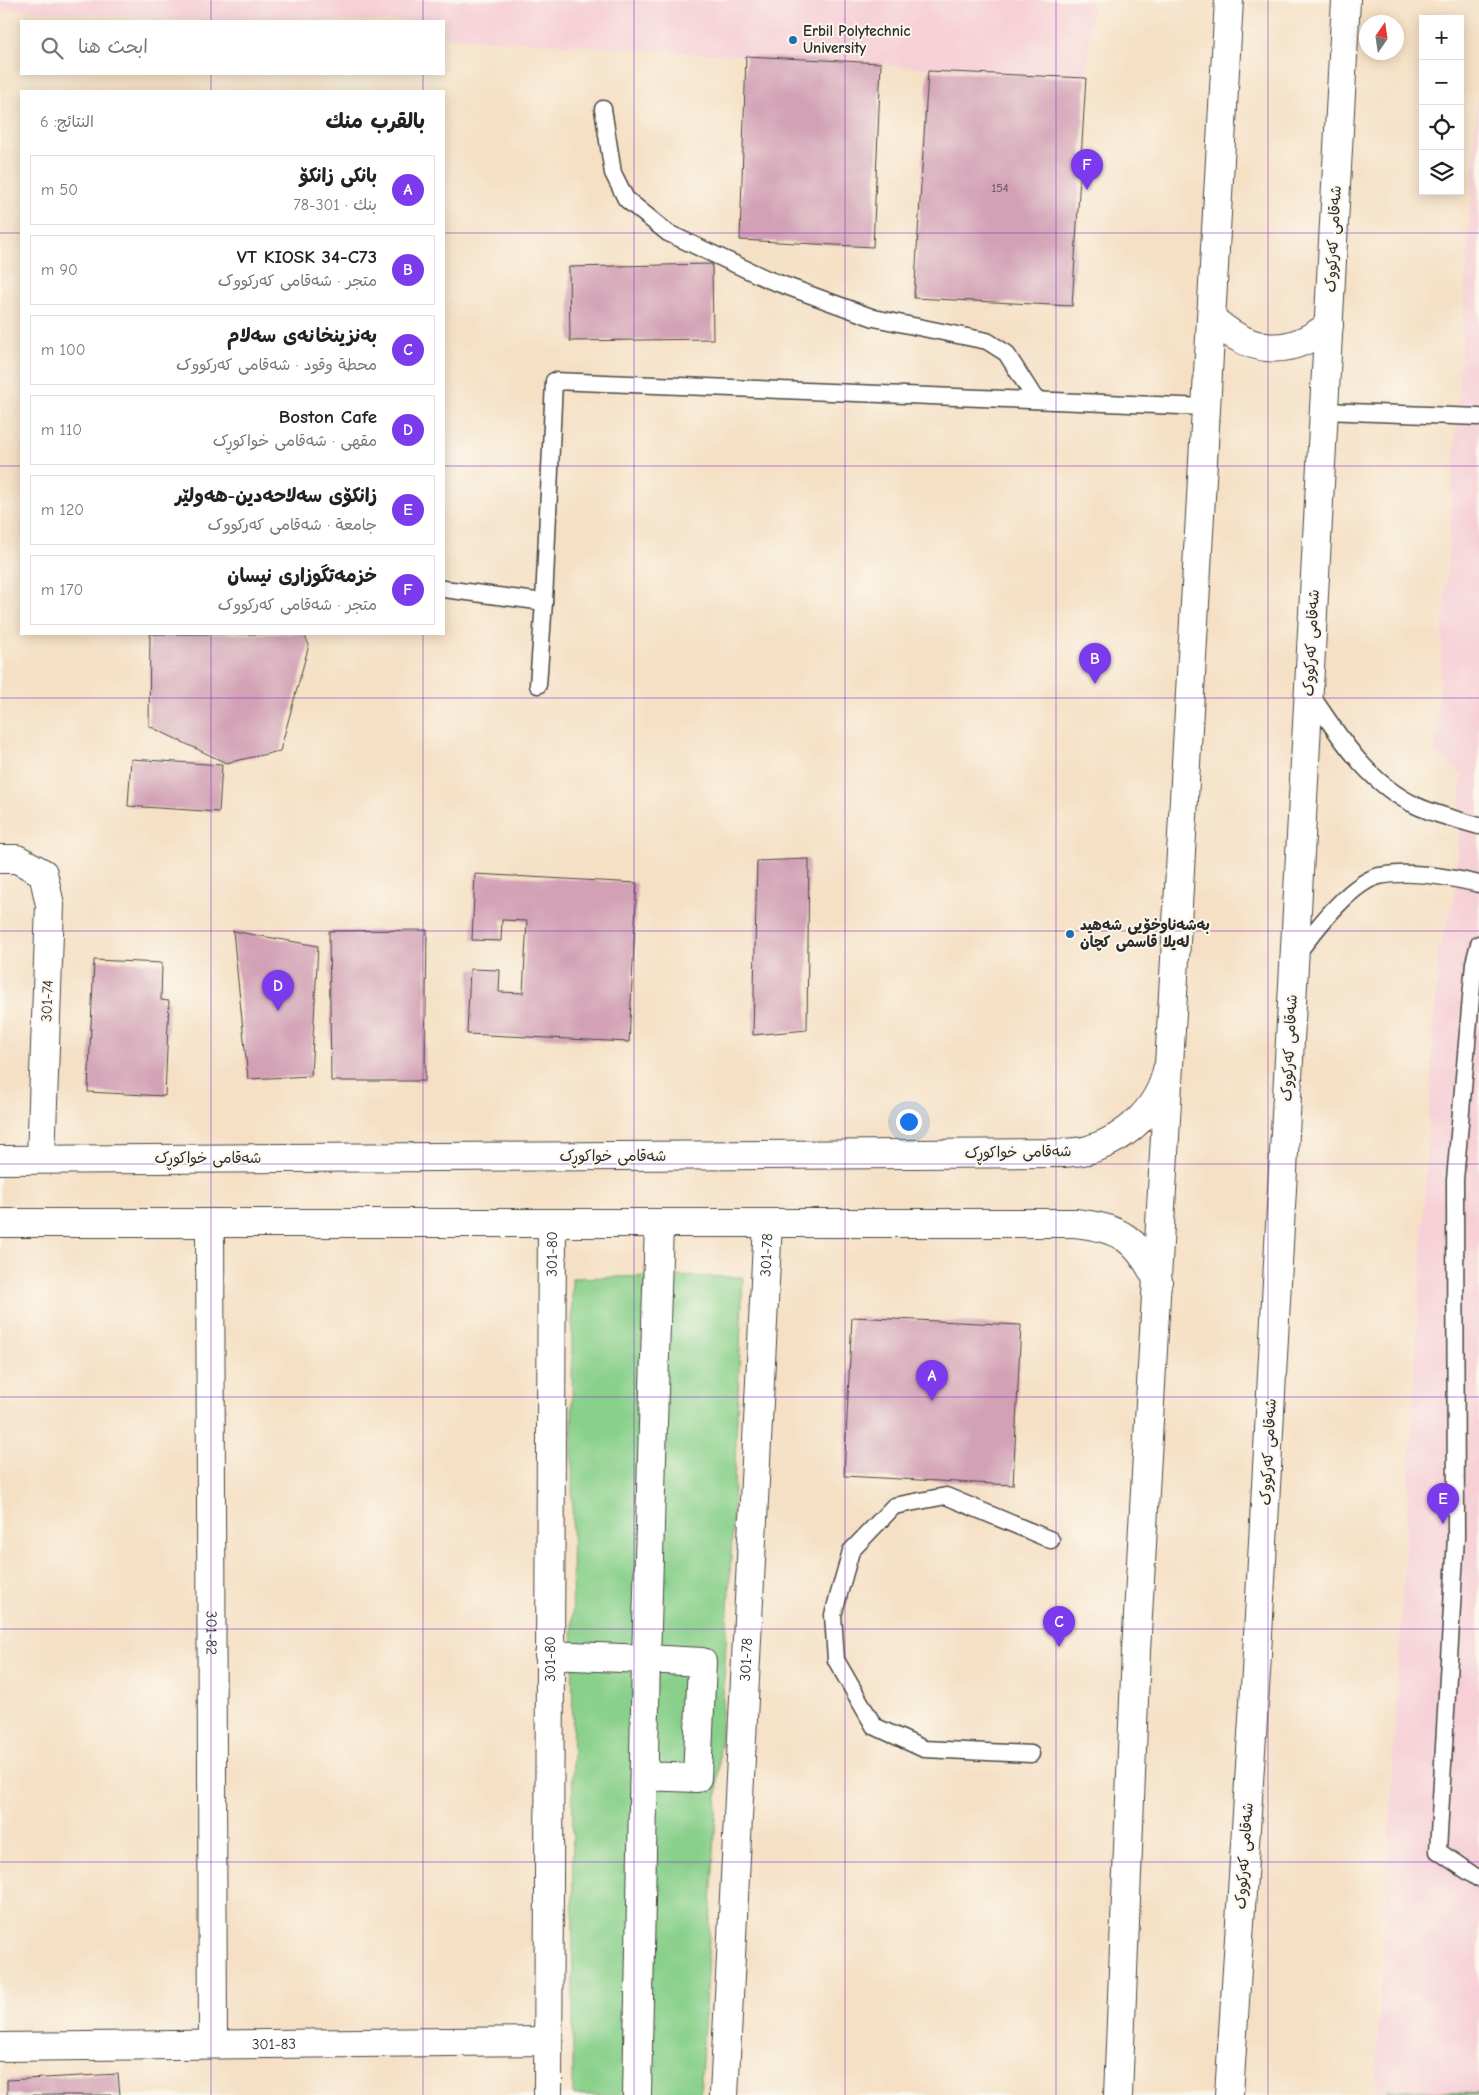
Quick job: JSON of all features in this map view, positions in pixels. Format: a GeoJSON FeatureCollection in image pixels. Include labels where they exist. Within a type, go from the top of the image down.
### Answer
{"type":"FeatureCollection","features":[{"type":"Feature","properties":{"kind":"main road"},"geometry":{"type":"LineString","coordinates":[[1118,2095],[1136,1651],[1229,0]]}},
{"type":"Feature","properties":{"kind":"main road","name":"شەقامی کەرکووک"},"geometry":{"type":"LineString","coordinates":[[1229,2095],[1256,1672],[1346,0]]}},
{"type":"Feature","properties":{"kind":"main road"},"geometry":{"type":"LineString","coordinates":[[1211,318],[1240,340],[1268,348],[1285,348],[1301,343],[1329,325]]}},
{"type":"Feature","properties":{"kind":"main road","name":"301-74"},"geometry":{"type":"LineString","coordinates":[[8,859],[43,873],[50,905],[41,1159]]}},
{"type":"Feature","properties":{"kind":"main road","name":"شەقامی خواکوڕک"},"geometry":{"type":"LineString","coordinates":[[0,1160],[1064,1153],[1090,1150],[1116,1139],[1137,1123],[1154,1102],[1166,1078],[1171,1052]]}},
{"type":"Feature","properties":{"kind":"main road","name":"301-82"},"geometry":{"type":"LineString","coordinates":[[210,1222],[213,2044]]}},
{"type":"Feature","properties":{"kind":"main road"},"geometry":{"type":"LineString","coordinates":[[0,1223],[1075,1223],[1102,1226],[1127,1238],[1146,1257],[1158,1281]]}},
{"type":"Feature","properties":{"kind":"main road","name":"301-80"},"geometry":{"type":"LineString","coordinates":[[548,2095],[546,2042],[552,1223]]}},
{"type":"Feature","properties":{"kind":"main road"},"geometry":{"type":"LineString","coordinates":[[637,2095],[646,1659],[659,1223]]}},
{"type":"Feature","properties":{"kind":"main road","name":"301-78"},"geometry":{"type":"LineString","coordinates":[[724,2095],[768,1223]]}},
{"type":"Feature","properties":{"kind":"main road"},"geometry":{"type":"LineString","coordinates":[[549,1655],[702,1662],[697,1778],[644,1776]]}},
{"type":"Feature","properties":{"kind":"main road","name":"301-83"},"geometry":{"type":"LineString","coordinates":[[0,2047],[546,2042]]}},
{"type":"Feature","properties":{"kind":"lane"},"geometry":{"type":"LineString","coordinates":[[604,109],[613,172],[626,199],[668,233],[767,279],[874,318],[987,341],[1006,353],[1036,400]]}},
{"type":"Feature","properties":{"kind":"lane"},"geometry":{"type":"LineString","coordinates":[[538,686],[544,602],[554,381],[1206,407]]}},
{"type":"Feature","properties":{"kind":"lane"},"geometry":{"type":"LineString","coordinates":[[1324,411],[1479,417]]}},
{"type":"Feature","properties":{"kind":"lane"},"geometry":{"type":"LineString","coordinates":[[445,589],[544,602]]}},
{"type":"Feature","properties":{"kind":"lane"},"geometry":{"type":"LineString","coordinates":[[1309,692],[1357,761],[1391,792],[1418,807],[1479,826]]}},
{"type":"Feature","properties":{"kind":"lane"},"geometry":{"type":"LineString","coordinates":[[1294,956],[1330,913],[1349,894],[1378,876],[1444,875],[1479,884]]}},
{"type":"Feature","properties":{"kind":"lane"},"geometry":{"type":"LineString","coordinates":[[1479,944],[1474,963],[1454,1180],[1456,1538],[1438,1851],[1479,1879]]}},
{"type":"Feature","properties":{"kind":"lane"},"geometry":{"type":"LineString","coordinates":[[1031,1754],[924,1749],[874,1726],[836,1660],[833,1615],[851,1551],[894,1506],[946,1496],[1051,1540]]}},
{"type":"Feature","properties":{"kind":"shaded area","name":"Erbil Polytechnic University"},"geometry":{"type":"Polygon","coordinates":[[[0,0],[1092,0],[1086,78],[445,37],[445,20],[186,20],[0,8],[0,0]]]}},
{"type":"Feature","properties":{"kind":"shaded area"},"geometry":{"type":"Polygon","coordinates":[[[1479,79],[1479,2095],[1375,2095],[1438,952],[1454,903],[1462,774],[1435,753],[1479,79]]]}},
{"type":"Feature","properties":{"kind":"green space"},"geometry":{"type":"Polygon","coordinates":[[[657,1276],[743,1277],[731,1557],[700,2095],[573,2095],[572,1278],[657,1276]]]}},
{"type":"Feature","properties":{"kind":"green space"},"geometry":{"type":"Polygon","coordinates":[[[1387,2089],[1479,2094],[1479,2095],[1387,2095],[1387,2089]]]}},
{"type":"Feature","properties":{"kind":"building"},"geometry":{"type":"Polygon","coordinates":[[[746,56],[881,63],[873,247],[740,240],[746,56]]]}},
{"type":"Feature","properties":{"kind":"building"},"geometry":{"type":"Polygon","coordinates":[[[928,71],[1086,78],[1072,306],[914,298],[928,71]]]}},
{"type":"Feature","properties":{"kind":"building"},"geometry":{"type":"Polygon","coordinates":[[[712,264],[713,339],[570,341],[569,267],[712,264]]]}},
{"type":"Feature","properties":{"kind":"building"},"geometry":{"type":"Polygon","coordinates":[[[150,635],[304,635],[309,645],[280,751],[226,763],[149,726],[150,635]]]}},
{"type":"Feature","properties":{"kind":"building"},"geometry":{"type":"Polygon","coordinates":[[[131,759],[222,765],[219,812],[128,806],[131,759]]]}},
{"type":"Feature","properties":{"kind":"building"},"geometry":{"type":"Polygon","coordinates":[[[809,859],[807,1030],[753,1035],[757,861],[809,859]]]}},
{"type":"Feature","properties":{"kind":"building"},"geometry":{"type":"Polygon","coordinates":[[[475,874],[637,883],[629,1042],[467,1034],[470,969],[500,970],[499,992],[523,993],[527,921],[502,920],[501,941],[472,940],[475,874]]]}},
{"type":"Feature","properties":{"kind":"building"},"geometry":{"type":"Polygon","coordinates":[[[427,930],[425,1081],[331,1081],[329,931],[427,930]]]}},
{"type":"Feature","properties":{"kind":"building"},"geometry":{"type":"Polygon","coordinates":[[[233,931],[318,946],[311,1076],[248,1079],[233,931]]]}},
{"type":"Feature","properties":{"kind":"building"},"geometry":{"type":"Polygon","coordinates":[[[94,960],[162,963],[161,1000],[169,1001],[165,1096],[88,1092],[94,960]]]}},
{"type":"Feature","properties":{"kind":"building"},"geometry":{"type":"Polygon","coordinates":[[[852,1317],[1021,1325],[1013,1485],[844,1476],[852,1317]]]}},
{"type":"Feature","properties":{"kind":"building"},"geometry":{"type":"Polygon","coordinates":[[[118,2074],[120,2095],[7,2095],[7,2080],[118,2074]]]}},
{"type":"Feature","properties":{"kind":"place","name":"Erbil Polytechnic University"},"geometry":{"type":"Point","coordinates":[793,40]}},
{"type":"Feature","properties":{"kind":"place","name":"خزمەتگوزاری نیسان"},"geometry":{"type":"Point","coordinates":[1087,190]}},
{"type":"Feature","properties":{"kind":"place","name":"VT KIOSK 34-C73"},"geometry":{"type":"Point","coordinates":[1095,684]}},
{"type":"Feature","properties":{"kind":"place","name":"بەشەناوخۆیی شەهید لەیلا قاسمی کچان"},"geometry":{"type":"Point","coordinates":[1070,934]}},
{"type":"Feature","properties":{"kind":"place","name":"Boston Cafe"},"geometry":{"type":"Point","coordinates":[278,1011]}},
{"type":"Feature","properties":{"kind":"place","name":"بانکی زانکۆ"},"geometry":{"type":"Point","coordinates":[932,1401]}},
{"type":"Feature","properties":{"kind":"place","name":"زانکۆی سەلاحەدین-هەولێر"},"geometry":{"type":"Point","coordinates":[1443,1524]}},
{"type":"Feature","properties":{"kind":"place","name":"بەنزینخانەی سەلام"},"geometry":{"type":"Point","coordinates":[1059,1647]}}]}
